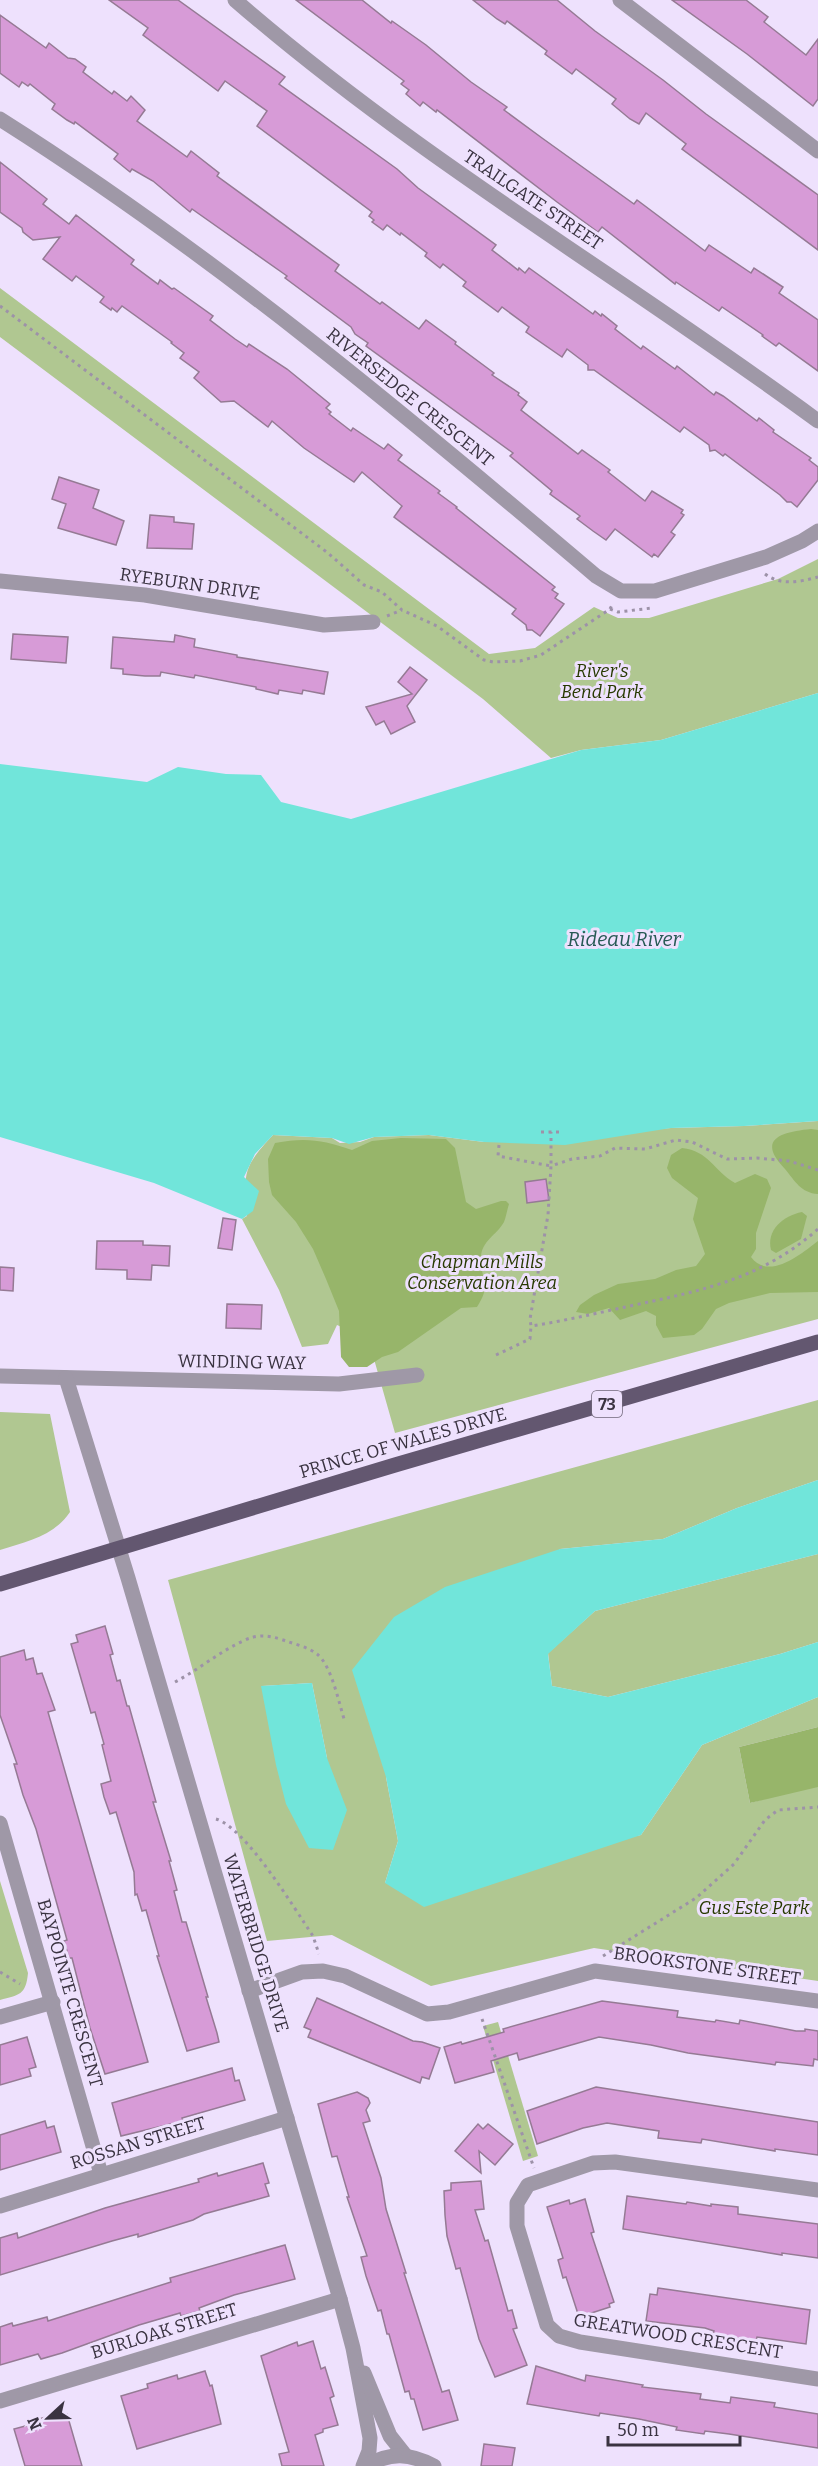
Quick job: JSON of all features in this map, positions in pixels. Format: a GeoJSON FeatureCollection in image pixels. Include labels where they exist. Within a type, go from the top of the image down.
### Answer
{"type":"FeatureCollection","features":[{"type":"Feature","properties":{"kind":"main road","name":"PRINCE OF WALES DRIVE"},"geometry":{"type":"LineString","coordinates":[[0,1584],[818,1342]]}},
{"type":"Feature","properties":{"kind":"street","name":"TRAILGATE STREET"},"geometry":{"type":"LineString","coordinates":[[235,0],[389,122],[495,200],[730,356],[818,421]]}},
{"type":"Feature","properties":{"kind":"street"},"geometry":{"type":"LineString","coordinates":[[620,0],[818,151]]}},
{"type":"Feature","properties":{"kind":"street","name":"RIVERSEDGE CRESCENT"},"geometry":{"type":"LineString","coordinates":[[0,119],[158,225],[409,418],[596,576],[621,591]]}},
{"type":"Feature","properties":{"kind":"street"},"geometry":{"type":"LineString","coordinates":[[621,591],[655,591],[749,562],[789,547],[818,531]]}},
{"type":"Feature","properties":{"kind":"street","name":"RYEBURN DRIVE"},"geometry":{"type":"LineString","coordinates":[[0,581],[145,595],[324,625],[373,622]]}},
{"type":"Feature","properties":{"kind":"street","name":"WINDING WAY"},"geometry":{"type":"LineString","coordinates":[[0,1376],[339,1384],[417,1375]]}},
{"type":"Feature","properties":{"kind":"street"},"geometry":{"type":"LineString","coordinates":[[66,1378],[120,1549]]}},
{"type":"Feature","properties":{"kind":"street","name":"WATERBRIDGE DRIVE"},"geometry":{"type":"LineString","coordinates":[[120,1549],[340,2299],[353,2348],[370,2438],[364,2466]]}},
{"type":"Feature","properties":{"kind":"street","name":"BAYPOINTE CRESCENT"},"geometry":{"type":"LineString","coordinates":[[0,1823],[4,1853],[52,2002],[101,2174]]}},
{"type":"Feature","properties":{"kind":"street","name":"BROOKSTONE STREET"},"geometry":{"type":"LineString","coordinates":[[249,1991],[302,1972],[323,1971],[345,1976],[427,2014],[449,2012],[595,1971],[818,2001]]}},
{"type":"Feature","properties":{"kind":"street"},"geometry":{"type":"LineString","coordinates":[[0,2017],[52,2002]]}},
{"type":"Feature","properties":{"kind":"street","name":"ROSSAN STREET"},"geometry":{"type":"LineString","coordinates":[[0,2206],[287,2118]]}},
{"type":"Feature","properties":{"kind":"street","name":"GREATWOOD CRESCENT"},"geometry":{"type":"LineString","coordinates":[[818,2190],[615,2162],[593,2163],[528,2185],[517,2203],[517,2226],[547,2325],[559,2336],[580,2342],[818,2379]]}},
{"type":"Feature","properties":{"kind":"street","name":"BURLOAK STREET"},"geometry":{"type":"LineString","coordinates":[[0,2401],[340,2299]]}},
{"type":"Feature","properties":{"kind":"street","name":"WATERBRIDGE DRIVE"},"geometry":{"type":"LineString","coordinates":[[353,2348],[390,2436],[394,2444],[405,2455]]}},
{"type":"Feature","properties":{"kind":"street"},"geometry":{"type":"LineString","coordinates":[[364,2466],[380,2458],[405,2455],[418,2457],[434,2466]]}},
{"type":"Feature","properties":{"kind":"path"},"geometry":{"type":"LineString","coordinates":[[0,306],[319,546],[364,585],[382,592],[402,610],[437,626],[484,660],[502,663],[520,662],[541,655],[610,609],[621,591]]}},
{"type":"Feature","properties":{"kind":"path"},"geometry":{"type":"LineString","coordinates":[[749,562],[780,582],[805,581],[818,577]]}},
{"type":"Feature","properties":{"kind":"path"},"geometry":{"type":"LineString","coordinates":[[541,1132],[561,1132]]}},
{"type":"Feature","properties":{"kind":"path"},"geometry":{"type":"LineString","coordinates":[[496,1355],[530,1339],[530,1319],[546,1228],[551,1132]]}},
{"type":"Feature","properties":{"kind":"path"},"geometry":{"type":"LineString","coordinates":[[499,1145],[498,1156],[551,1166],[573,1159],[600,1156],[615,1148],[645,1149],[675,1140],[692,1142],[728,1159],[757,1158],[789,1161],[818,1170]]}},
{"type":"Feature","properties":{"kind":"path"},"geometry":{"type":"LineString","coordinates":[[531,1326],[583,1318],[700,1291],[753,1273],[805,1242],[818,1229]]}},
{"type":"Feature","properties":{"kind":"path"},"geometry":{"type":"LineString","coordinates":[[160,1690],[242,1641],[264,1635],[316,1653],[331,1679],[345,1722]]}},
{"type":"Feature","properties":{"kind":"path"},"geometry":{"type":"LineString","coordinates":[[595,1971],[603,1956],[696,1898],[734,1864],[765,1820],[778,1810],[818,1807]]}},
{"type":"Feature","properties":{"kind":"path"},"geometry":{"type":"LineString","coordinates":[[197,1813],[225,1822],[246,1841],[314,1936],[323,1971]]}},
{"type":"Feature","properties":{"kind":"path"},"geometry":{"type":"LineString","coordinates":[[0,1972],[20,1984]]}},
{"type":"Feature","properties":{"kind":"path"},"geometry":{"type":"LineString","coordinates":[[477,2004],[538,2181]]}},
{"type":"Feature","properties":{"kind":"green space","name":"River's Bend Park"},"geometry":{"type":"Polygon","coordinates":[[[0,288],[489,654],[535,648],[594,607],[618,618],[649,618],[778,579],[818,559],[818,693],[661,740],[581,750],[551,758],[483,699],[0,337],[0,288]]]}},
{"type":"Feature","properties":{"kind":"green space","name":"Chapman Mills Conservation Area"},"geometry":{"type":"Polygon","coordinates":[[[818,1121],[818,1319],[395,1433],[368,1338],[337,1325],[328,1344],[302,1347],[279,1290],[242,1219],[247,1216],[245,1190],[247,1172],[255,1156],[273,1135],[332,1138],[340,1143],[360,1142],[374,1137],[429,1135],[484,1142],[671,1128],[818,1121]]]}},
{"type":"Feature","properties":{"kind":"green space"},"geometry":{"type":"Polygon","coordinates":[[[811,1129],[818,1130],[818,1194],[799,1186],[773,1151],[773,1144],[782,1135],[811,1129]]]}},
{"type":"Feature","properties":{"kind":"green space"},"geometry":{"type":"Polygon","coordinates":[[[401,1138],[446,1139],[455,1148],[466,1202],[476,1209],[501,1201],[509,1204],[504,1222],[486,1243],[482,1252],[481,1266],[485,1287],[477,1307],[461,1308],[398,1352],[382,1357],[367,1367],[349,1367],[341,1357],[339,1311],[313,1249],[296,1222],[272,1195],[268,1159],[275,1143],[286,1141],[314,1140],[352,1150],[372,1141],[401,1138]]]}},
{"type":"Feature","properties":{"kind":"green space"},"geometry":{"type":"Polygon","coordinates":[[[682,1148],[699,1153],[735,1183],[755,1174],[767,1179],[771,1188],[756,1233],[756,1249],[751,1257],[758,1264],[776,1266],[794,1258],[818,1241],[818,1292],[770,1293],[729,1303],[716,1309],[702,1329],[694,1335],[663,1338],[656,1325],[656,1316],[646,1311],[620,1320],[609,1308],[588,1314],[576,1312],[580,1305],[594,1295],[618,1284],[655,1279],[676,1270],[696,1266],[705,1254],[693,1219],[698,1198],[672,1178],[667,1168],[671,1155],[682,1148]]]}},
{"type":"Feature","properties":{"kind":"green space"},"geometry":{"type":"Polygon","coordinates":[[[802,1212],[807,1216],[801,1239],[776,1253],[771,1250],[771,1236],[778,1225],[788,1217],[802,1212]]]}},
{"type":"Feature","properties":{"kind":"green space","name":"Gus Este Park"},"geometry":{"type":"Polygon","coordinates":[[[818,1400],[818,1480],[737,1508],[663,1539],[560,1549],[386,1777],[398,1841],[385,1883],[641,1835],[702,1745],[818,1697],[818,1727],[739,1747],[750,1803],[818,1784],[818,1981],[594,1948],[431,1986],[332,1935],[267,1941],[168,1580],[818,1400]],[[312,1683],[262,1686],[327,1758],[312,1683]]]}},
{"type":"Feature","properties":{"kind":"green space"},"geometry":{"type":"Polygon","coordinates":[[[0,1412],[50,1414],[70,1512],[48,1533],[0,1550],[0,1412]]]}},
{"type":"Feature","properties":{"kind":"green space"},"geometry":{"type":"Polygon","coordinates":[[[818,1554],[818,1642],[780,1654],[608,1697],[552,1686],[548,1653],[595,1611],[818,1554]]]}},
{"type":"Feature","properties":{"kind":"green space"},"geometry":{"type":"Polygon","coordinates":[[[818,1727],[818,1787],[750,1803],[739,1747],[818,1727]]]}},
{"type":"Feature","properties":{"kind":"green space"},"geometry":{"type":"Polygon","coordinates":[[[0,1881],[28,1973],[25,1986],[20,1993],[0,2000],[0,1881]]]}},
{"type":"Feature","properties":{"kind":"green space"},"geometry":{"type":"Polygon","coordinates":[[[498,2022],[538,2156],[523,2161],[483,2026],[498,2022]]]}},
{"type":"Feature","properties":{"kind":"water","name":"Rideau River"},"geometry":{"type":"Polygon","coordinates":[[[818,693],[818,1121],[671,1128],[565,1145],[484,1142],[429,1135],[374,1137],[349,1144],[332,1138],[273,1135],[255,1154],[244,1177],[259,1191],[253,1211],[242,1219],[154,1183],[0,1137],[0,764],[147,782],[178,767],[226,774],[261,775],[281,802],[351,819],[581,750],[661,740],[818,693]]]}},
{"type":"Feature","properties":{"kind":"water"},"geometry":{"type":"Polygon","coordinates":[[[818,1480],[818,1554],[595,1611],[548,1654],[552,1686],[608,1697],[780,1654],[818,1642],[818,1697],[702,1745],[641,1835],[424,1907],[385,1883],[398,1841],[386,1777],[352,1670],[394,1617],[445,1587],[560,1549],[663,1539],[737,1508],[818,1480]]]}},
{"type":"Feature","properties":{"kind":"water"},"geometry":{"type":"Polygon","coordinates":[[[312,1683],[327,1758],[347,1810],[333,1850],[309,1848],[286,1804],[261,1686],[312,1683]]]}},
{"type":"Feature","properties":{"kind":"building"},"geometry":{"type":"Polygon","coordinates":[[[109,0],[178,0],[285,77],[279,84],[397,169],[418,188],[496,245],[492,250],[518,270],[519,268],[525,273],[529,268],[593,314],[595,311],[601,316],[602,314],[617,326],[615,329],[641,349],[643,346],[675,369],[677,366],[714,395],[716,392],[723,396],[757,421],[759,418],[774,430],[773,432],[811,458],[809,460],[818,467],[818,480],[797,507],[787,502],[725,454],[723,456],[715,450],[710,451],[709,445],[684,427],[680,432],[594,370],[588,370],[588,365],[567,349],[562,357],[526,332],[529,327],[502,307],[498,312],[463,286],[466,282],[443,264],[440,268],[425,256],[427,253],[401,233],[400,235],[387,225],[383,230],[372,222],[374,220],[369,216],[372,212],[257,126],[267,111],[225,81],[218,91],[143,35],[148,28],[109,0]]]}},
{"type":"Feature","properties":{"kind":"building"},"geometry":{"type":"Polygon","coordinates":[[[296,0],[362,0],[507,107],[504,110],[634,204],[637,200],[705,251],[709,245],[751,273],[754,268],[783,287],[779,293],[818,320],[818,371],[779,343],[776,346],[722,307],[719,311],[676,282],[675,284],[602,227],[598,232],[437,110],[436,112],[423,102],[420,106],[406,94],[409,90],[401,84],[404,81],[296,0]]]}},
{"type":"Feature","properties":{"kind":"building"},"geometry":{"type":"Polygon","coordinates":[[[473,0],[557,0],[706,114],[818,195],[818,250],[682,149],[686,144],[646,113],[639,124],[630,119],[612,104],[616,99],[576,69],[572,74],[545,54],[547,51],[507,21],[505,24],[473,0]]]}},
{"type":"Feature","properties":{"kind":"building"},"geometry":{"type":"Polygon","coordinates":[[[672,0],[746,0],[768,17],[764,22],[806,55],[818,39],[818,99],[813,106],[747,54],[672,0]]]}},
{"type":"Feature","properties":{"kind":"building"},"geometry":{"type":"Polygon","coordinates":[[[0,15],[46,48],[49,43],[68,58],[75,59],[86,67],[83,72],[112,94],[114,91],[127,101],[131,96],[145,110],[137,121],[187,157],[191,151],[219,173],[217,176],[339,265],[335,271],[380,304],[382,302],[419,329],[426,320],[456,342],[455,344],[494,373],[492,375],[519,393],[518,395],[527,402],[521,410],[578,454],[582,450],[610,470],[608,472],[645,501],[652,491],[683,510],[681,513],[684,515],[671,532],[675,535],[658,557],[654,554],[652,557],[615,529],[606,540],[593,531],[577,519],[580,516],[550,494],[552,491],[510,456],[513,453],[366,346],[368,343],[355,334],[351,327],[285,278],[287,276],[192,209],[190,212],[153,181],[132,169],[130,172],[114,159],[118,154],[75,122],[74,124],[52,109],[55,104],[30,84],[28,86],[22,82],[19,87],[0,73],[0,15]]]}},
{"type":"Feature","properties":{"kind":"building"},"geometry":{"type":"Polygon","coordinates":[[[0,162],[47,199],[43,204],[69,224],[76,215],[134,260],[131,264],[158,284],[160,280],[172,289],[174,288],[213,316],[210,320],[235,339],[247,347],[249,344],[287,369],[330,404],[326,408],[331,412],[329,414],[351,431],[353,428],[384,449],[388,444],[402,455],[398,460],[440,491],[438,493],[555,587],[552,590],[558,594],[555,598],[564,604],[540,636],[532,630],[527,630],[526,625],[512,614],[516,609],[394,517],[402,506],[362,472],[354,482],[304,448],[272,421],[268,427],[234,401],[221,402],[194,378],[199,372],[180,358],[184,353],[172,342],[122,306],[117,312],[112,308],[111,310],[100,302],[104,297],[76,276],[72,281],[43,259],[60,237],[33,240],[23,232],[22,228],[0,212],[0,162]]]}},
{"type":"Feature","properties":{"kind":"building"},"geometry":{"type":"Polygon","coordinates":[[[59,477],[99,490],[93,508],[124,521],[116,545],[58,528],[66,504],[52,499],[59,477]]]}},
{"type":"Feature","properties":{"kind":"building"},"geometry":{"type":"Polygon","coordinates":[[[150,515],[174,517],[174,522],[194,524],[192,549],[147,548],[150,515]]]}},
{"type":"Feature","properties":{"kind":"building"},"geometry":{"type":"Polygon","coordinates":[[[13,634],[68,637],[66,663],[11,659],[13,634]]]}},
{"type":"Feature","properties":{"kind":"building"},"geometry":{"type":"Polygon","coordinates":[[[175,635],[195,639],[194,647],[237,655],[237,657],[328,672],[324,694],[303,690],[302,694],[279,690],[278,694],[256,689],[256,687],[195,675],[194,678],[161,672],[160,676],[145,676],[123,674],[123,669],[111,668],[113,637],[174,642],[175,635]]]}},
{"type":"Feature","properties":{"kind":"building"},"geometry":{"type":"Polygon","coordinates":[[[410,667],[427,680],[407,706],[415,722],[391,734],[384,721],[376,725],[366,707],[412,694],[398,682],[410,667]]]}},
{"type":"Feature","properties":{"kind":"building"},"geometry":{"type":"Polygon","coordinates":[[[546,1179],[549,1200],[527,1203],[525,1182],[546,1179]]]}},
{"type":"Feature","properties":{"kind":"building"},"geometry":{"type":"Polygon","coordinates":[[[223,1218],[236,1220],[232,1250],[218,1248],[223,1218]]]}},
{"type":"Feature","properties":{"kind":"building"},"geometry":{"type":"Polygon","coordinates":[[[97,1241],[143,1241],[143,1245],[170,1246],[169,1266],[152,1265],[151,1280],[127,1279],[127,1270],[96,1269],[97,1241]]]}},
{"type":"Feature","properties":{"kind":"building"},"geometry":{"type":"Polygon","coordinates":[[[0,1267],[14,1268],[13,1291],[0,1290],[0,1267]]]}},
{"type":"Feature","properties":{"kind":"building"},"geometry":{"type":"Polygon","coordinates":[[[227,1304],[262,1305],[261,1329],[226,1328],[227,1304]]]}},
{"type":"Feature","properties":{"kind":"building"},"geometry":{"type":"Polygon","coordinates":[[[105,1626],[113,1654],[110,1655],[117,1681],[120,1680],[127,1706],[129,1706],[156,1802],[153,1802],[171,1861],[169,1861],[177,1890],[174,1891],[182,1922],[186,1922],[219,2042],[187,2051],[157,1956],[159,1956],[146,1910],[142,1911],[137,1894],[135,1895],[134,1872],[116,1812],[110,1814],[104,1797],[101,1784],[111,1781],[102,1745],[104,1744],[95,1712],[91,1713],[71,1644],[78,1642],[76,1635],[105,1626]]]}},
{"type":"Feature","properties":{"kind":"building"},"geometry":{"type":"Polygon","coordinates":[[[24,1650],[26,1660],[33,1658],[37,1674],[42,1673],[55,1710],[48,1712],[148,2062],[105,2074],[90,2028],[72,1958],[69,1958],[64,1941],[67,1940],[36,1829],[14,1764],[17,1764],[0,1715],[0,1657],[24,1650]]]}},
{"type":"Feature","properties":{"kind":"building"},"geometry":{"type":"Polygon","coordinates":[[[317,1998],[413,2041],[440,2048],[429,2079],[422,2077],[420,2083],[308,2037],[311,2030],[304,2027],[317,1998]]]}},
{"type":"Feature","properties":{"kind":"building"},"geometry":{"type":"Polygon","coordinates":[[[602,2001],[678,2011],[677,2017],[739,2024],[740,2020],[796,2031],[805,2031],[805,2029],[818,2031],[818,2060],[814,2059],[813,2066],[776,2062],[775,2065],[688,2053],[599,2037],[519,2060],[517,2053],[491,2061],[494,2072],[455,2083],[444,2047],[504,2032],[503,2029],[602,2001]]]}},
{"type":"Feature","properties":{"kind":"building"},"geometry":{"type":"Polygon","coordinates":[[[27,2037],[36,2067],[29,2069],[31,2076],[0,2085],[0,2045],[27,2037]]]}},
{"type":"Feature","properties":{"kind":"building"},"geometry":{"type":"Polygon","coordinates":[[[232,2068],[235,2081],[239,2080],[245,2100],[182,2118],[183,2121],[121,2136],[112,2103],[232,2068]]]}},
{"type":"Feature","properties":{"kind":"building"},"geometry":{"type":"Polygon","coordinates":[[[596,2087],[818,2122],[818,2155],[775,2149],[775,2151],[702,2139],[701,2143],[658,2138],[659,2131],[607,2123],[583,2128],[537,2144],[527,2111],[596,2087]]]}},
{"type":"Feature","properties":{"kind":"building"},"geometry":{"type":"Polygon","coordinates":[[[357,2092],[368,2098],[370,2103],[366,2110],[370,2121],[363,2123],[381,2178],[386,2209],[442,2392],[449,2390],[458,2420],[423,2430],[414,2399],[411,2399],[409,2391],[405,2392],[381,2310],[378,2311],[366,2276],[361,2257],[367,2256],[347,2197],[349,2197],[337,2156],[332,2157],[318,2104],[357,2092]]]}},
{"type":"Feature","properties":{"kind":"building"},"geometry":{"type":"Polygon","coordinates":[[[45,2121],[47,2128],[54,2126],[61,2152],[0,2170],[0,2135],[45,2121]]]}},
{"type":"Feature","properties":{"kind":"building"},"geometry":{"type":"Polygon","coordinates":[[[478,2124],[483,2129],[488,2124],[513,2144],[495,2165],[479,2151],[481,2173],[455,2151],[478,2124]]]}},
{"type":"Feature","properties":{"kind":"building"},"geometry":{"type":"Polygon","coordinates":[[[263,2163],[269,2183],[265,2184],[269,2196],[204,2214],[193,2220],[138,2237],[138,2234],[112,2241],[0,2275],[0,2238],[17,2233],[18,2238],[105,2208],[199,2182],[198,2179],[217,2173],[218,2176],[263,2163]]]}},
{"type":"Feature","properties":{"kind":"building"},"geometry":{"type":"Polygon","coordinates":[[[481,2181],[484,2209],[475,2210],[485,2241],[488,2240],[508,2311],[512,2310],[517,2328],[513,2329],[527,2365],[495,2377],[479,2339],[460,2268],[456,2269],[447,2236],[445,2215],[444,2191],[451,2190],[451,2183],[481,2181]]]}},
{"type":"Feature","properties":{"kind":"building"},"geometry":{"type":"Polygon","coordinates":[[[627,2196],[686,2204],[687,2202],[738,2207],[738,2214],[818,2224],[818,2258],[782,2253],[782,2255],[623,2229],[627,2196]]]}},
{"type":"Feature","properties":{"kind":"building"},"geometry":{"type":"Polygon","coordinates":[[[585,2199],[594,2232],[591,2233],[614,2302],[609,2304],[610,2307],[579,2317],[566,2277],[563,2278],[558,2260],[563,2258],[547,2207],[569,2200],[570,2204],[585,2199]]]}},
{"type":"Feature","properties":{"kind":"building"},"geometry":{"type":"Polygon","coordinates":[[[285,2245],[295,2279],[234,2295],[199,2308],[200,2311],[181,2316],[180,2313],[139,2325],[62,2353],[41,2359],[38,2354],[0,2365],[0,2327],[47,2317],[48,2321],[171,2282],[170,2278],[285,2245]]]}},
{"type":"Feature","properties":{"kind":"building"},"geometry":{"type":"Polygon","coordinates":[[[658,2288],[810,2310],[806,2344],[757,2337],[756,2340],[737,2338],[713,2333],[714,2331],[705,2328],[646,2321],[650,2294],[657,2295],[658,2288]]]}},
{"type":"Feature","properties":{"kind":"building"},"geometry":{"type":"Polygon","coordinates":[[[313,2341],[321,2369],[325,2367],[334,2396],[330,2398],[338,2425],[323,2429],[323,2432],[315,2435],[324,2466],[282,2466],[279,2454],[289,2452],[261,2356],[297,2342],[298,2346],[313,2341]]]}},
{"type":"Feature","properties":{"kind":"building"},"geometry":{"type":"Polygon","coordinates":[[[536,2366],[585,2381],[586,2375],[643,2385],[642,2387],[701,2394],[700,2399],[730,2403],[731,2397],[775,2403],[774,2407],[818,2414],[818,2448],[729,2434],[705,2431],[704,2434],[676,2430],[677,2427],[639,2419],[600,2413],[599,2416],[527,2404],[536,2366]]]}},
{"type":"Feature","properties":{"kind":"building"},"geometry":{"type":"Polygon","coordinates":[[[205,2371],[210,2386],[212,2385],[221,2424],[137,2449],[121,2396],[148,2388],[147,2384],[177,2375],[178,2379],[205,2371]]]}},
{"type":"Feature","properties":{"kind":"building"},"geometry":{"type":"Polygon","coordinates":[[[67,2414],[82,2466],[25,2466],[14,2429],[29,2425],[28,2422],[67,2414]]]}},
{"type":"Feature","properties":{"kind":"building"},"geometry":{"type":"Polygon","coordinates":[[[484,2444],[515,2448],[512,2466],[481,2466],[484,2444]]]}}]}
